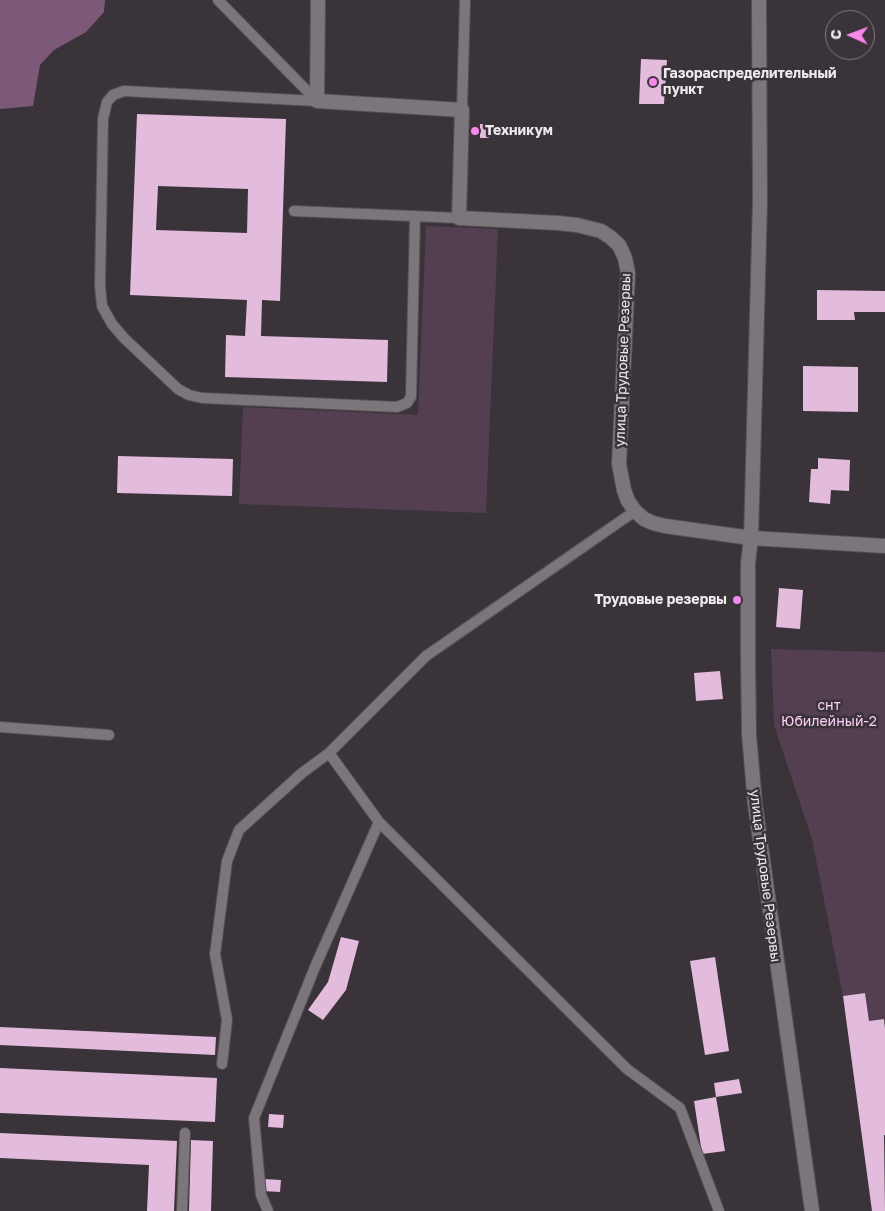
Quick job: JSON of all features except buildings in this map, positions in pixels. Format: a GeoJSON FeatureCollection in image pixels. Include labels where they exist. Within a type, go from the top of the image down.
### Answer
{"type":"FeatureCollection","features":[{"type":"Feature","properties":{"kind":"street"},"geometry":{"type":"LineString","coordinates":[[318,0],[317,101],[462,110],[460,218]]}},
{"type":"Feature","properties":{"kind":"street","name":"улица Трудовые Резервы"},"geometry":{"type":"LineString","coordinates":[[759,0],[760,202],[751,538],[748,563],[749,734],[755,804],[812,1211]]}},
{"type":"Feature","properties":{"kind":"street","name":"улица Трудовые Резервы"},"geometry":{"type":"LineString","coordinates":[[460,218],[577,225],[601,231],[619,245],[625,258],[628,273],[619,464],[628,502],[635,511]]}},
{"type":"Feature","properties":{"kind":"street"},"geometry":{"type":"LineString","coordinates":[[635,511],[644,519],[659,525],[751,538],[885,546]]}},
{"type":"Feature","properties":{"kind":"lane"},"geometry":{"type":"LineString","coordinates":[[218,0],[317,101]]}},
{"type":"Feature","properties":{"kind":"lane"},"geometry":{"type":"LineString","coordinates":[[462,110],[465,0]]}},
{"type":"Feature","properties":{"kind":"lane"},"geometry":{"type":"LineString","coordinates":[[317,101],[124,91],[113,95],[107,102],[103,119],[100,286],[102,306],[112,324],[124,338],[178,389],[202,398],[397,408],[407,404],[411,396],[416,216]]}},
{"type":"Feature","properties":{"kind":"lane"},"geometry":{"type":"LineString","coordinates":[[294,211],[460,218]]}},
{"type":"Feature","properties":{"kind":"lane"},"geometry":{"type":"LineString","coordinates":[[222,1064],[227,1020],[215,954],[227,861],[239,830],[302,773],[329,753],[426,656],[635,511]]}},
{"type":"Feature","properties":{"kind":"lane"},"geometry":{"type":"LineString","coordinates":[[0,727],[110,735]]}},
{"type":"Feature","properties":{"kind":"lane"},"geometry":{"type":"LineString","coordinates":[[329,753],[379,822],[626,1069],[680,1108],[720,1211]]}},
{"type":"Feature","properties":{"kind":"lane"},"geometry":{"type":"LineString","coordinates":[[268,1211],[261,1195],[254,1118],[315,967],[379,822]]}},
{"type":"Feature","properties":{"kind":"lane"},"geometry":{"type":"LineString","coordinates":[[182,1211],[185,1133]]}},
{"type":"Feature","properties":{"kind":"green space"},"geometry":{"type":"Polygon","coordinates":[[[426,226],[498,229],[486,513],[239,504],[243,407],[418,415],[426,226]]]}},
{"type":"Feature","properties":{"kind":"green space","name":"снт Юбилейный-2"},"geometry":{"type":"Polygon","coordinates":[[[771,649],[885,652],[885,1020],[869,1021],[865,993],[843,996],[812,839],[774,725],[771,649]]]}},
{"type":"Feature","properties":{"kind":"shaded area"},"geometry":{"type":"Polygon","coordinates":[[[0,0],[105,0],[104,12],[86,32],[54,50],[40,65],[33,106],[0,109],[0,0]]]}},
{"type":"Feature","properties":{"kind":"place","name":"Газораспределительный пункт"},"geometry":{"type":"Point","coordinates":[653,82]}},
{"type":"Feature","properties":{"kind":"place","name":"Техникум"},"geometry":{"type":"Point","coordinates":[475,131]}},
{"type":"Feature","properties":{"kind":"place","name":"Трудовые резервы"},"geometry":{"type":"Point","coordinates":[737,600]}}]}
